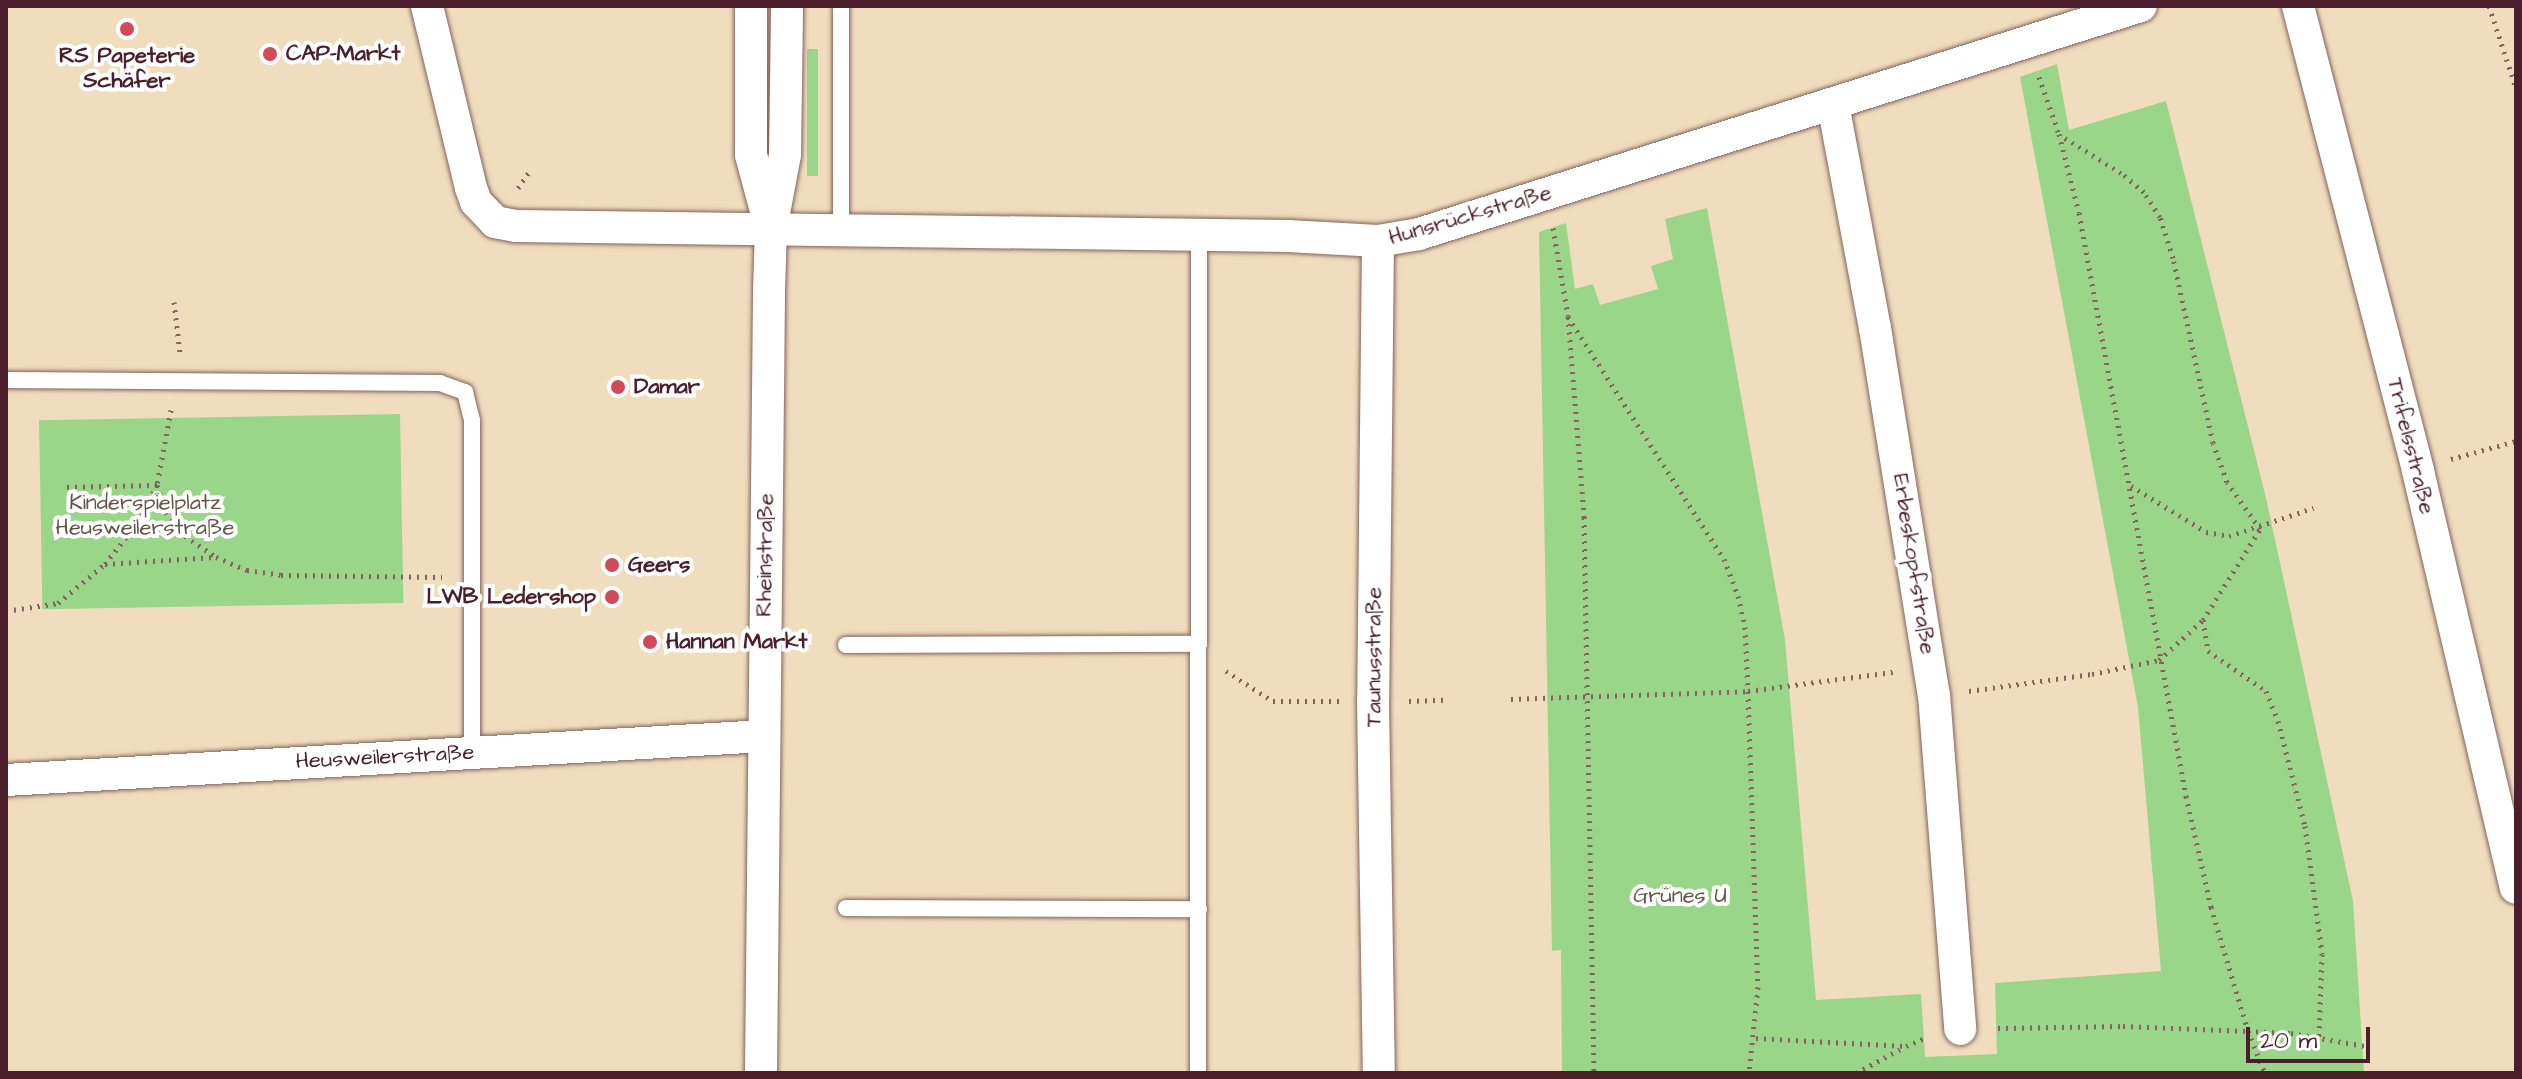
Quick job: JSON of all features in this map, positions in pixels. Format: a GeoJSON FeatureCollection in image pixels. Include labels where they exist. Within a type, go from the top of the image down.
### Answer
{"type":"FeatureCollection","features":[{"type":"Feature","properties":{"kind":"street"},"geometry":{"type":"LineString","coordinates":[[427,6],[471,188],[476,202],[495,222],[516,226],[771,229]]}},
{"type":"Feature","properties":{"kind":"street","name":"Rheinstraße"},"geometry":{"type":"LineString","coordinates":[[751,6],[751,155],[771,229]]}},
{"type":"Feature","properties":{"kind":"street","name":"Rheinstraße"},"geometry":{"type":"LineString","coordinates":[[761,1073],[771,229],[785,155],[787,6]]}},
{"type":"Feature","properties":{"kind":"street","name":"Hunsrückstraße"},"geometry":{"type":"LineString","coordinates":[[771,229],[1199,235],[1378,241],[1419,234],[2141,6]]}},
{"type":"Feature","properties":{"kind":"street","name":"Trifelsstraße"},"geometry":{"type":"LineString","coordinates":[[2298,6],[2418,471],[2516,888]]}},
{"type":"Feature","properties":{"kind":"street","name":"Erbeskopfstraße"},"geometry":{"type":"LineString","coordinates":[[1833,104],[1875,328],[1932,681],[1960,1029]]}},
{"type":"Feature","properties":{"kind":"street","name":"Taunusstraße"},"geometry":{"type":"LineString","coordinates":[[1378,241],[1373,701],[1379,1073]]}},
{"type":"Feature","properties":{"kind":"street","name":"Heusweilerstraße"},"geometry":{"type":"LineString","coordinates":[[6,780],[764,736]]}},
{"type":"Feature","properties":{"kind":"lane"},"geometry":{"type":"LineString","coordinates":[[841,6],[841,230]]}},
{"type":"Feature","properties":{"kind":"lane"},"geometry":{"type":"LineString","coordinates":[[1198,1073],[1199,235]]}},
{"type":"Feature","properties":{"kind":"lane"},"geometry":{"type":"LineString","coordinates":[[6,380],[440,383],[465,392],[472,421],[472,752]]}},
{"type":"Feature","properties":{"kind":"lane"},"geometry":{"type":"LineString","coordinates":[[846,645],[1199,644]]}},
{"type":"Feature","properties":{"kind":"lane"},"geometry":{"type":"LineString","coordinates":[[846,908],[1199,909]]}},
{"type":"Feature","properties":{"kind":"path"},"geometry":{"type":"LineString","coordinates":[[2489,6],[2516,88]]}},
{"type":"Feature","properties":{"kind":"path"},"geometry":{"type":"LineString","coordinates":[[2026,43],[2059,134],[2079,213],[2159,660],[2211,907],[2248,1031],[2265,1073]]}},
{"type":"Feature","properties":{"kind":"path"},"geometry":{"type":"LineString","coordinates":[[2059,134],[2121,173],[2144,192],[2160,217],[2173,258],[2219,462],[2233,492],[2260,529]]}},
{"type":"Feature","properties":{"kind":"path"},"geometry":{"type":"LineString","coordinates":[[1543,193],[1559,251],[1568,316],[1584,531],[1594,1073]]}},
{"type":"Feature","properties":{"kind":"path"},"geometry":{"type":"LineString","coordinates":[[174,302],[179,322]]}},
{"type":"Feature","properties":{"kind":"path"},"geometry":{"type":"LineString","coordinates":[[1568,316],[1724,559],[1738,596],[1745,627],[1758,987],[1756,1038],[1749,1073]]}},
{"type":"Feature","properties":{"kind":"path"},"geometry":{"type":"LineString","coordinates":[[6,611],[58,603],[105,564],[138,522],[157,485],[180,380]]}},
{"type":"Feature","properties":{"kind":"path"},"geometry":{"type":"LineString","coordinates":[[2460,455],[2516,441]]}},
{"type":"Feature","properties":{"kind":"path"},"geometry":{"type":"LineString","coordinates":[[62,487],[157,485]]}},
{"type":"Feature","properties":{"kind":"path"},"geometry":{"type":"LineString","coordinates":[[157,485],[166,512],[185,536],[216,557],[247,570],[281,575],[471,577]]}},
{"type":"Feature","properties":{"kind":"path"},"geometry":{"type":"LineString","coordinates":[[2130,486],[2206,532],[2229,536],[2260,529],[2313,508]]}},
{"type":"Feature","properties":{"kind":"path"},"geometry":{"type":"LineString","coordinates":[[1511,699],[2092,674],[2159,660],[2203,620],[2260,529]]}},
{"type":"Feature","properties":{"kind":"path"},"geometry":{"type":"LineString","coordinates":[[105,564],[216,557]]}},
{"type":"Feature","properties":{"kind":"path"},"geometry":{"type":"LineString","coordinates":[[2203,620],[2208,651],[2266,691],[2278,721],[2305,826],[2322,954],[2319,1037]]}},
{"type":"Feature","properties":{"kind":"path"},"geometry":{"type":"LineString","coordinates":[[1241,680],[1273,701],[1373,701]]}},
{"type":"Feature","properties":{"kind":"path"},"geometry":{"type":"LineString","coordinates":[[1856,1073],[1932,1035],[1960,1029],[2123,1026],[2248,1031],[2319,1037],[2339,1044],[2365,1046]]}},
{"type":"Feature","properties":{"kind":"path"},"geometry":{"type":"LineString","coordinates":[[1756,1038],[1906,1046]]}},
{"type":"Feature","properties":{"kind":"green space"},"geometry":{"type":"Polygon","coordinates":[[[807,49],[818,49],[818,176],[807,176],[807,49]]]}},
{"type":"Feature","properties":{"kind":"green space","name":"Grünes U"},"geometry":{"type":"Polygon","coordinates":[[[2057,64],[2069,130],[2166,101],[2266,498],[2353,901],[2364,1073],[1562,1073],[1561,950],[1552,951],[1539,232],[1566,223],[1575,289],[1593,284],[1600,305],[1658,289],[1651,266],[1673,259],[1665,219],[1707,208],[1785,640],[1816,1000],[1921,994],[1925,1057],[1997,1054],[1995,983],[2161,971],[2138,707],[2020,77],[2057,64]]]}},
{"type":"Feature","properties":{"kind":"green space","name":"Kinderspielplatz Heusweilerstraße"},"geometry":{"type":"Polygon","coordinates":[[[400,414],[403,603],[42,609],[39,420],[400,414]]]}},
{"type":"Feature","properties":{"kind":"place","name":"RS Papeterie Schäfer"},"geometry":{"type":"Point","coordinates":[127,29]}},
{"type":"Feature","properties":{"kind":"place","name":"CAP-Markt"},"geometry":{"type":"Point","coordinates":[270,54]}},
{"type":"Feature","properties":{"kind":"place","name":"Damar"},"geometry":{"type":"Point","coordinates":[618,387]}},
{"type":"Feature","properties":{"kind":"place","name":"Geers"},"geometry":{"type":"Point","coordinates":[612,565]}},
{"type":"Feature","properties":{"kind":"place","name":"LWB Ledershop"},"geometry":{"type":"Point","coordinates":[612,597]}},
{"type":"Feature","properties":{"kind":"place","name":"Hannan Markt"},"geometry":{"type":"Point","coordinates":[650,642]}}]}
